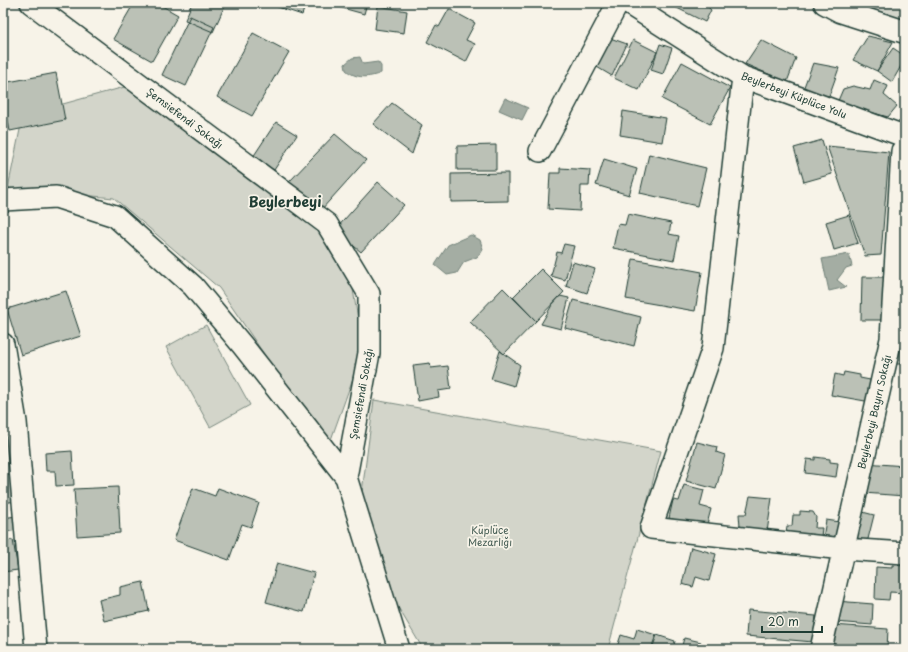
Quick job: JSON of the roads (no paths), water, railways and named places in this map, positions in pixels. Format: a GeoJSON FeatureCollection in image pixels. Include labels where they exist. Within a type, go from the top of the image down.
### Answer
{"type":"FeatureCollection","features":[{"type":"Feature","properties":{"kind":"main road"},"geometry":{"type":"LineString","coordinates":[[825,3],[840,11],[905,32]]}},
{"type":"Feature","properties":{"kind":"street","name":"Şemsiefendi Sokağı"},"geometry":{"type":"LineString","coordinates":[[31,3],[327,224],[369,294],[369,353],[346,477],[399,649]]}},
{"type":"Feature","properties":{"kind":"street"},"geometry":{"type":"LineString","coordinates":[[540,151],[618,3]]}},
{"type":"Feature","properties":{"kind":"street","name":"Beylerbeyi Küplüce Yolu"},"geometry":{"type":"LineString","coordinates":[[627,3],[743,77],[901,135],[905,135]]}},
{"type":"Feature","properties":{"kind":"street"},"geometry":{"type":"LineString","coordinates":[[743,77],[713,348],[652,528],[905,553]]}},
{"type":"Feature","properties":{"kind":"street","name":"Beylerbeyi Bayırı Sokağı"},"geometry":{"type":"LineString","coordinates":[[821,649],[891,339],[902,151],[905,150]]}},
{"type":"Feature","properties":{"kind":"street"},"geometry":{"type":"LineString","coordinates":[[3,200],[56,197],[115,216],[192,286],[243,346],[346,477]]}},
{"type":"Feature","properties":{"kind":"street"},"geometry":{"type":"LineString","coordinates":[[3,344],[16,422],[36,649]]}},
{"type":"Feature","properties":{"kind":"district","name":"Beylerbeyi"},"geometry":{"type":"Point","coordinates":[285,202]}},
{"type":"Feature","properties":{"kind":"park label","name":"Küplüce Mezarlığı"},"geometry":{"type":"Point","coordinates":[490,536]}}]}
